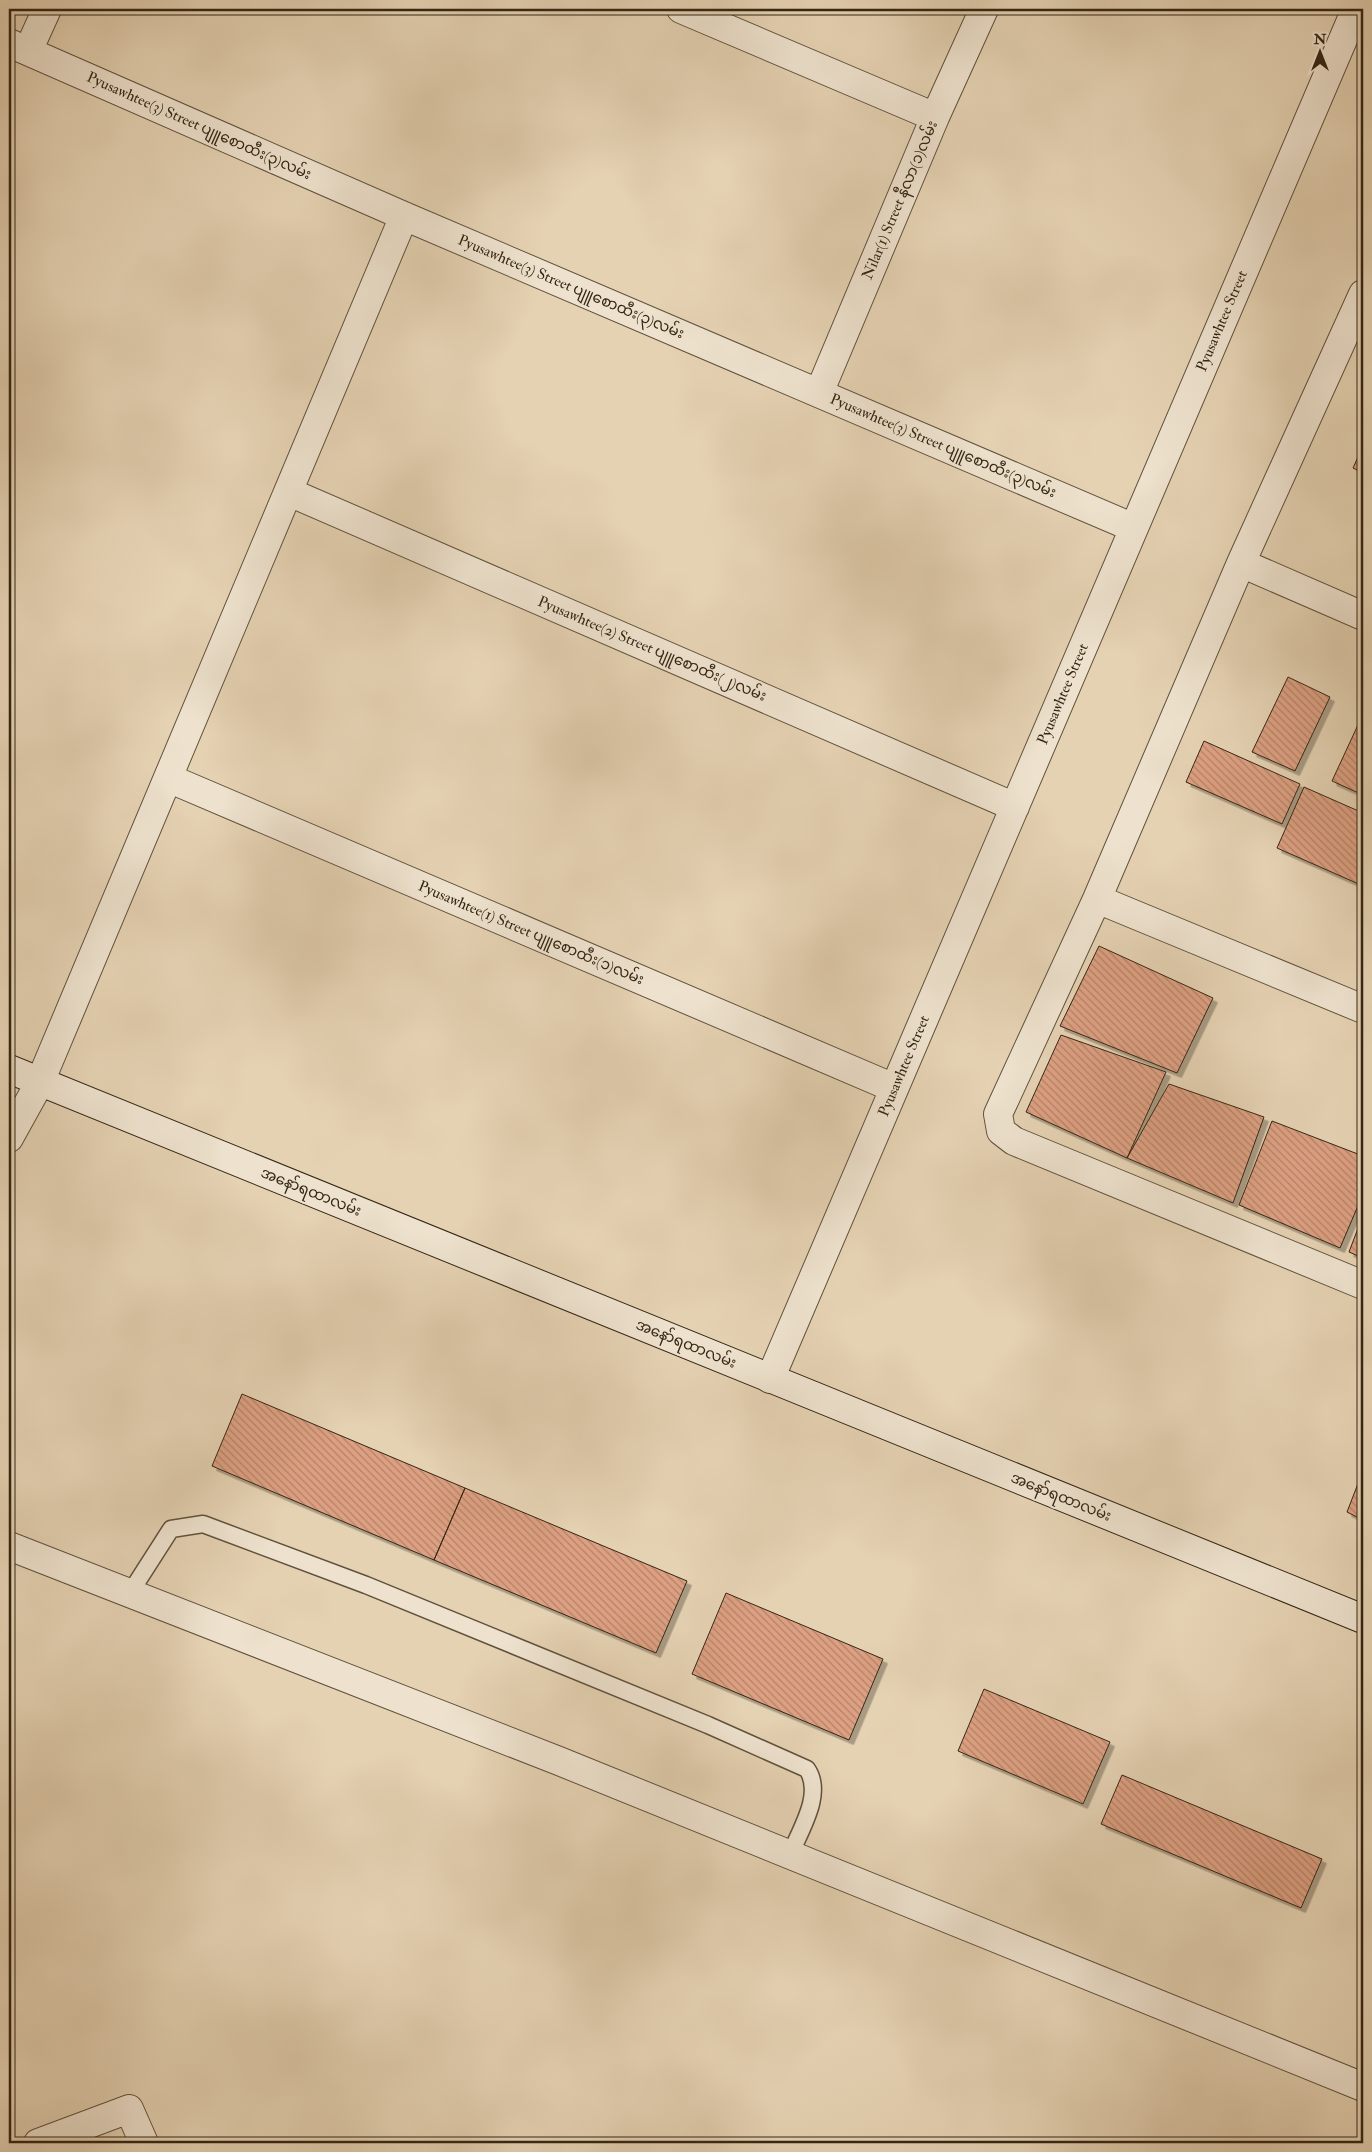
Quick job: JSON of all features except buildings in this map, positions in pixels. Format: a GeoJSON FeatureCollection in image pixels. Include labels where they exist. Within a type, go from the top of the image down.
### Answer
{"type":"FeatureCollection","features":[{"type":"Feature","properties":{"kind":"street"},"geometry":{"type":"LineString","coordinates":[[18,47],[47,9]]}},
{"type":"Feature","properties":{"kind":"street"},"geometry":{"type":"LineString","coordinates":[[681,9],[935,117]]}},
{"type":"Feature","properties":{"kind":"street","name":"Nilar(1) Street နီလာ(၁)လမ်း"},"geometry":{"type":"LineString","coordinates":[[819,394],[935,117],[984,9]]}},
{"type":"Feature","properties":{"kind":"street","name":"Pyusawhtee Street"},"geometry":{"type":"LineString","coordinates":[[770,1378],[1356,9]]}},
{"type":"Feature","properties":{"kind":"street","name":"Pyusawhtee(3) Street ပျူစောထီး(၃)လမ်း"},"geometry":{"type":"LineString","coordinates":[[18,47],[404,216],[1134,528]]}},
{"type":"Feature","properties":{"kind":"street"},"geometry":{"type":"LineString","coordinates":[[9,1138],[40,1082],[404,216]]}},
{"type":"Feature","properties":{"kind":"street"},"geometry":{"type":"LineString","coordinates":[[1363,294],[1242,563],[1097,899],[998,1114],[1001,1131],[1014,1141],[1363,1285]]}},
{"type":"Feature","properties":{"kind":"street","name":"Pyusawhtee(2) Street ပျူစောထီး(၂)လမ်း"},"geometry":{"type":"LineString","coordinates":[[289,492],[1014,807]]}},
{"type":"Feature","properties":{"kind":"street"},"geometry":{"type":"LineString","coordinates":[[1242,563],[1363,616]]}},
{"type":"Feature","properties":{"kind":"street","name":"Pyusawhtee(1) Street ပျူစောထီး(၁)လမ်း"},"geometry":{"type":"LineString","coordinates":[[168,778],[894,1088]]}},
{"type":"Feature","properties":{"kind":"street"},"geometry":{"type":"LineString","coordinates":[[1097,899],[1363,1009]]}},
{"type":"Feature","properties":{"kind":"street","name":"အနော်ရထာလမ်း"},"geometry":{"type":"LineString","coordinates":[[9,1069],[1363,1619]]}},
{"type":"Feature","properties":{"kind":"street"},"geometry":{"type":"LineString","coordinates":[[9,1546],[559,1761],[1363,2087]]}},
{"type":"Feature","properties":{"kind":"street"},"geometry":{"type":"LineString","coordinates":[[38,2143],[130,2109],[144,2143]]}},
{"type":"Feature","properties":{"kind":"lane"},"geometry":{"type":"LineString","coordinates":[[130,1594],[171,1529],[204,1524],[366,1585],[708,1725],[807,1769],[813,1778],[812,1801],[790,1855]]}}]}
